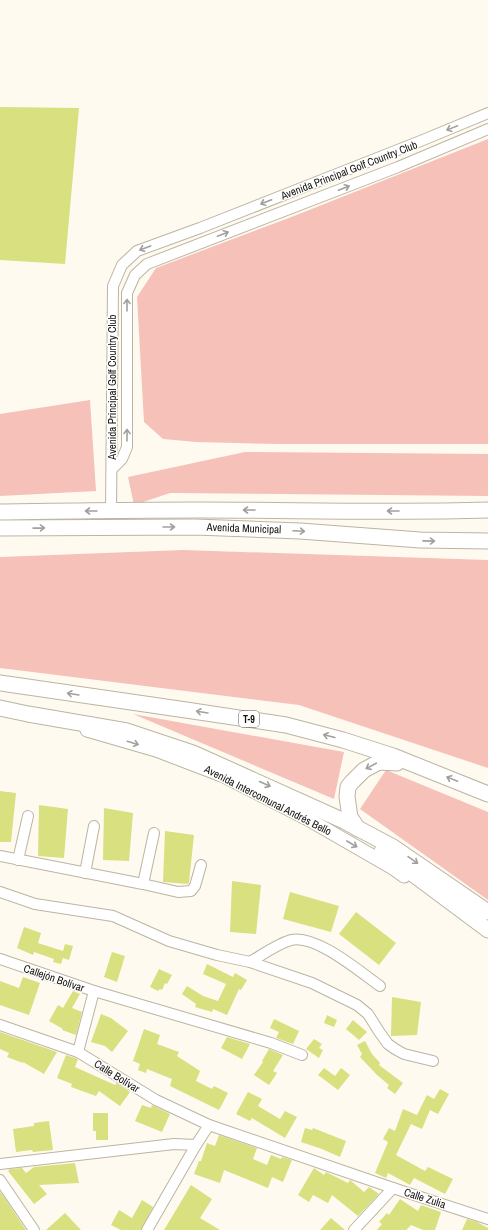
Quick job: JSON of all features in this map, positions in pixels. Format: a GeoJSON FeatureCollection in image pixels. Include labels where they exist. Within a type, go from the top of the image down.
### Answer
{"type":"FeatureCollection","features":[{"type":"Feature","properties":{"kind":"highway","name":"Avenida Municipal"},"geometry":{"type":"LineString","coordinates":[[0,512],[111,510],[437,512],[488,510]]}},
{"type":"Feature","properties":{"kind":"highway","name":"Avenida Municipal"},"geometry":{"type":"LineString","coordinates":[[0,528],[195,527],[300,530],[420,540],[488,541]]}},
{"type":"Feature","properties":{"kind":"highway","name":"T-9"},"geometry":{"type":"LineString","coordinates":[[0,683],[286,725],[343,740],[393,756],[488,794]]}},
{"type":"Feature","properties":{"kind":"highway","name":"Avenida Intercomunal Andrés Bello"},"geometry":{"type":"LineString","coordinates":[[4,711],[28,714]]}},
{"type":"Feature","properties":{"kind":"highway"},"geometry":{"type":"LineString","coordinates":[[28,714],[128,731],[194,753],[273,788],[393,846],[488,912]]}},
{"type":"Feature","properties":{"kind":"highway"},"geometry":{"type":"LineString","coordinates":[[422,768],[398,763],[379,762],[364,770],[348,787],[347,797],[350,817],[355,827],[374,845],[488,930]]}},
{"type":"Feature","properties":{"kind":"main road","name":"Avenida Intercomunal Andrés Bello"},"geometry":{"type":"LineString","coordinates":[[28,714],[138,744],[224,776],[308,819],[392,868],[488,937]]}},
{"type":"Feature","properties":{"kind":"street","name":"Avenida Principal Golf Country Club"},"geometry":{"type":"LineString","coordinates":[[112,469],[113,286],[122,265],[137,251],[207,225],[488,114]]}},
{"type":"Feature","properties":{"kind":"street","name":"Avenida Principal Golf Country Club"},"geometry":{"type":"LineString","coordinates":[[112,469],[122,459],[127,447],[127,292],[136,275],[147,264],[398,167],[488,129]]}},
{"type":"Feature","properties":{"kind":"street"},"geometry":{"type":"LineString","coordinates":[[111,510],[112,469]]}},
{"type":"Feature","properties":{"kind":"street"},"geometry":{"type":"LineString","coordinates":[[18,860],[28,816]]}},
{"type":"Feature","properties":{"kind":"street"},"geometry":{"type":"LineString","coordinates":[[85,873],[94,826]]}},
{"type":"Feature","properties":{"kind":"street"},"geometry":{"type":"LineString","coordinates":[[144,884],[154,832]]}},
{"type":"Feature","properties":{"kind":"street"},"geometry":{"type":"LineString","coordinates":[[0,856],[178,892],[190,891],[195,886],[201,865]]}},
{"type":"Feature","properties":{"kind":"street"},"geometry":{"type":"LineString","coordinates":[[0,892],[35,904],[113,916],[168,941],[217,956],[250,962],[312,983],[357,1005],[368,1014],[388,1044],[395,1049],[404,1054],[433,1061]]}},
{"type":"Feature","properties":{"kind":"street"},"geometry":{"type":"LineString","coordinates":[[250,962],[290,940],[299,939],[314,943],[326,949],[380,986]]}},
{"type":"Feature","properties":{"kind":"street","name":"Callejón Bolívar"},"geometry":{"type":"LineString","coordinates":[[0,959],[94,991],[78,1052]]}},
{"type":"Feature","properties":{"kind":"street"},"geometry":{"type":"LineString","coordinates":[[94,991],[271,1043],[302,1055]]}},
{"type":"Feature","properties":{"kind":"street","name":"Calle Bolívar"},"geometry":{"type":"LineString","coordinates":[[0,1025],[78,1052],[156,1100],[209,1125],[393,1188]]}},
{"type":"Feature","properties":{"kind":"street"},"geometry":{"type":"LineString","coordinates":[[147,1230],[209,1125]]}},
{"type":"Feature","properties":{"kind":"street"},"geometry":{"type":"LineString","coordinates":[[0,1164],[174,1144],[196,1145]]}},
{"type":"Feature","properties":{"kind":"street"},"geometry":{"type":"LineString","coordinates":[[0,1180],[34,1230]]}},
{"type":"Feature","properties":{"kind":"street","name":"Calle Zulia"},"geometry":{"type":"LineString","coordinates":[[354,1230],[393,1188],[488,1219]]}},
{"type":"Feature","properties":{"kind":"shaded area"},"geometry":{"type":"Polygon","coordinates":[[[488,139],[488,444],[280,444],[196,442],[163,439],[144,422],[137,297],[156,268],[294,216],[488,139]]]}},
{"type":"Feature","properties":{"kind":"shaded area"},"geometry":{"type":"Polygon","coordinates":[[[90,400],[96,491],[0,496],[0,414],[90,400]]]}},
{"type":"Feature","properties":{"kind":"shaded area"},"geometry":{"type":"Polygon","coordinates":[[[245,452],[488,454],[488,496],[170,493],[134,505],[128,477],[245,452]]]}},
{"type":"Feature","properties":{"kind":"shaded area"},"geometry":{"type":"Polygon","coordinates":[[[183,550],[488,560],[488,768],[299,705],[0,668],[0,557],[183,550]]]}},
{"type":"Feature","properties":{"kind":"shaded area"},"geometry":{"type":"Polygon","coordinates":[[[133,714],[344,752],[334,799],[133,714]]]}},
{"type":"Feature","properties":{"kind":"shaded area"},"geometry":{"type":"Polygon","coordinates":[[[386,770],[488,812],[488,900],[360,809],[386,770]]]}},
{"type":"Feature","properties":{"kind":"building"},"geometry":{"type":"Polygon","coordinates":[[[0,107],[79,108],[65,264],[0,260],[0,107]]]}},
{"type":"Feature","properties":{"kind":"building"},"geometry":{"type":"Polygon","coordinates":[[[0,791],[16,793],[11,842],[0,842],[0,791]]]}},
{"type":"Feature","properties":{"kind":"building"},"geometry":{"type":"Polygon","coordinates":[[[39,805],[68,809],[64,858],[38,856],[39,805]]]}},
{"type":"Feature","properties":{"kind":"building"},"geometry":{"type":"Polygon","coordinates":[[[104,808],[133,813],[129,861],[103,860],[104,808]]]}},
{"type":"Feature","properties":{"kind":"building"},"geometry":{"type":"Polygon","coordinates":[[[165,831],[194,835],[188,884],[163,882],[165,831]]]}},
{"type":"Feature","properties":{"kind":"building"},"geometry":{"type":"Polygon","coordinates":[[[232,881],[261,885],[256,934],[230,932],[232,881]]]}},
{"type":"Feature","properties":{"kind":"building"},"geometry":{"type":"Polygon","coordinates":[[[290,892],[339,906],[331,932],[283,919],[290,892]]]}},
{"type":"Feature","properties":{"kind":"building"},"geometry":{"type":"Polygon","coordinates":[[[356,912],[396,943],[379,965],[339,934],[356,912]]]}},
{"type":"Feature","properties":{"kind":"building"},"geometry":{"type":"Polygon","coordinates":[[[24,927],[41,933],[38,943],[63,951],[65,944],[73,946],[69,960],[63,958],[61,964],[53,962],[54,959],[34,952],[33,955],[17,948],[24,927]]]}},
{"type":"Feature","properties":{"kind":"building"},"geometry":{"type":"Polygon","coordinates":[[[112,952],[125,956],[117,982],[104,977],[112,952]]]}},
{"type":"Feature","properties":{"kind":"building"},"geometry":{"type":"Polygon","coordinates":[[[207,964],[233,977],[235,973],[247,980],[241,990],[239,989],[227,1015],[213,1009],[212,1012],[195,1007],[196,1004],[182,994],[187,986],[203,996],[218,1001],[226,984],[203,974],[207,964]]]}},
{"type":"Feature","properties":{"kind":"building"},"geometry":{"type":"Polygon","coordinates":[[[159,969],[172,975],[167,984],[165,983],[162,990],[160,989],[158,991],[150,987],[159,969]]]}},
{"type":"Feature","properties":{"kind":"building"},"geometry":{"type":"Polygon","coordinates":[[[23,977],[40,983],[29,1015],[0,1005],[0,981],[19,988],[23,977]]]}},
{"type":"Feature","properties":{"kind":"building"},"geometry":{"type":"Polygon","coordinates":[[[73,991],[80,994],[72,1008],[82,1012],[76,1035],[62,1030],[63,1029],[49,1021],[58,1005],[63,1008],[73,991]]]}},
{"type":"Feature","properties":{"kind":"building"},"geometry":{"type":"Polygon","coordinates":[[[392,997],[421,1002],[417,1035],[391,1036],[392,997]]]}},
{"type":"Feature","properties":{"kind":"building"},"geometry":{"type":"Polygon","coordinates":[[[101,1014],[111,1018],[128,1031],[112,1052],[105,1046],[91,1042],[101,1014]]]}},
{"type":"Feature","properties":{"kind":"building"},"geometry":{"type":"Polygon","coordinates":[[[327,1015],[337,1020],[334,1027],[324,1023],[327,1015]]]}},
{"type":"Feature","properties":{"kind":"building"},"geometry":{"type":"Polygon","coordinates":[[[274,1019],[299,1031],[293,1044],[276,1038],[279,1032],[270,1028],[274,1019]]]}},
{"type":"Feature","properties":{"kind":"building"},"geometry":{"type":"Polygon","coordinates":[[[353,1020],[367,1032],[359,1040],[346,1029],[353,1020]]]}},
{"type":"Feature","properties":{"kind":"building"},"geometry":{"type":"Polygon","coordinates":[[[144,1029],[160,1035],[157,1044],[179,1052],[177,1056],[200,1071],[196,1081],[212,1089],[214,1086],[228,1093],[219,1110],[170,1086],[172,1079],[147,1069],[146,1073],[138,1070],[140,1064],[133,1061],[144,1029]]]}},
{"type":"Feature","properties":{"kind":"building"},"geometry":{"type":"Polygon","coordinates":[[[0,1032],[57,1052],[44,1074],[23,1062],[7,1057],[9,1053],[0,1049],[0,1032]]]}},
{"type":"Feature","properties":{"kind":"building"},"geometry":{"type":"Polygon","coordinates":[[[227,1037],[250,1044],[242,1059],[221,1048],[227,1037]]]}},
{"type":"Feature","properties":{"kind":"building"},"geometry":{"type":"Polygon","coordinates":[[[314,1039],[322,1044],[319,1048],[323,1050],[319,1058],[306,1049],[314,1039]]]}},
{"type":"Feature","properties":{"kind":"building"},"geometry":{"type":"Polygon","coordinates":[[[365,1041],[372,1054],[380,1063],[379,1065],[403,1083],[395,1094],[387,1088],[389,1085],[360,1057],[362,1054],[357,1045],[365,1041]]]}},
{"type":"Feature","properties":{"kind":"building"},"geometry":{"type":"Polygon","coordinates":[[[269,1049],[283,1055],[273,1071],[277,1073],[269,1085],[254,1075],[263,1062],[262,1061],[269,1049]]]}},
{"type":"Feature","properties":{"kind":"building"},"geometry":{"type":"Polygon","coordinates":[[[66,1055],[78,1059],[75,1067],[115,1085],[117,1083],[130,1092],[120,1106],[99,1091],[96,1096],[71,1087],[72,1084],[57,1078],[66,1055]]]}},
{"type":"Feature","properties":{"kind":"building"},"geometry":{"type":"Polygon","coordinates":[[[324,1068],[335,1076],[341,1068],[350,1075],[338,1090],[318,1075],[324,1068]]]}},
{"type":"Feature","properties":{"kind":"building"},"geometry":{"type":"Polygon","coordinates":[[[440,1089],[449,1094],[438,1114],[430,1110],[422,1129],[411,1124],[396,1155],[425,1171],[428,1167],[453,1179],[445,1194],[414,1178],[410,1185],[388,1173],[386,1178],[375,1173],[388,1142],[383,1139],[389,1128],[395,1131],[403,1109],[417,1115],[427,1095],[434,1099],[440,1089]]]}},
{"type":"Feature","properties":{"kind":"building"},"geometry":{"type":"Polygon","coordinates":[[[248,1092],[262,1099],[258,1106],[280,1119],[285,1111],[297,1117],[285,1138],[252,1118],[250,1121],[236,1114],[248,1092]]]}},
{"type":"Feature","properties":{"kind":"building"},"geometry":{"type":"Polygon","coordinates":[[[142,1105],[151,1108],[152,1105],[170,1114],[162,1132],[135,1121],[142,1105]]]}},
{"type":"Feature","properties":{"kind":"building"},"geometry":{"type":"Polygon","coordinates":[[[93,1113],[108,1113],[108,1140],[96,1140],[96,1131],[93,1131],[93,1113]]]}},
{"type":"Feature","properties":{"kind":"building"},"geometry":{"type":"Polygon","coordinates":[[[49,1121],[53,1150],[16,1152],[13,1129],[34,1126],[34,1123],[49,1121]]]}},
{"type":"Feature","properties":{"kind":"building"},"geometry":{"type":"Polygon","coordinates":[[[305,1128],[312,1130],[313,1128],[346,1141],[340,1157],[301,1142],[305,1128]]]}},
{"type":"Feature","properties":{"kind":"building"},"geometry":{"type":"Polygon","coordinates":[[[219,1135],[257,1148],[253,1159],[267,1165],[271,1155],[281,1159],[282,1157],[292,1160],[283,1182],[272,1177],[268,1188],[224,1170],[220,1183],[194,1174],[199,1161],[201,1161],[207,1143],[215,1146],[219,1135]]]}},
{"type":"Feature","properties":{"kind":"building"},"geometry":{"type":"Polygon","coordinates":[[[75,1163],[79,1183],[39,1185],[47,1194],[34,1204],[8,1171],[10,1169],[22,1168],[26,1173],[34,1167],[75,1163]]]}},
{"type":"Feature","properties":{"kind":"building"},"geometry":{"type":"Polygon","coordinates":[[[314,1168],[324,1175],[326,1172],[348,1183],[350,1180],[364,1192],[369,1187],[379,1194],[358,1216],[332,1195],[328,1203],[313,1195],[309,1202],[298,1195],[314,1168]]]}},
{"type":"Feature","properties":{"kind":"building"},"geometry":{"type":"Polygon","coordinates":[[[191,1185],[212,1199],[200,1218],[220,1230],[164,1230],[191,1185]]]}},
{"type":"Feature","properties":{"kind":"building"},"geometry":{"type":"Polygon","coordinates":[[[0,1192],[2,1194],[26,1230],[0,1230],[0,1192]]]}},
{"type":"Feature","properties":{"kind":"building"},"geometry":{"type":"Polygon","coordinates":[[[400,1199],[418,1211],[421,1205],[441,1212],[435,1230],[423,1230],[411,1225],[406,1230],[377,1230],[382,1224],[379,1222],[387,1213],[389,1215],[400,1199]]]}},
{"type":"Feature","properties":{"kind":"building"},"geometry":{"type":"Polygon","coordinates":[[[142,1200],[153,1207],[141,1230],[121,1230],[111,1225],[119,1210],[132,1218],[142,1200]]]}},
{"type":"Feature","properties":{"kind":"building"},"geometry":{"type":"Polygon","coordinates":[[[65,1213],[81,1230],[46,1230],[65,1213]]]}},
{"type":"Feature","properties":{"kind":"building"},"geometry":{"type":"Polygon","coordinates":[[[331,1218],[345,1230],[320,1230],[331,1218]]]}},
{"type":"Feature","properties":{"kind":"building"},"geometry":{"type":"Polygon","coordinates":[[[467,1219],[477,1222],[488,1228],[488,1230],[462,1230],[467,1219]]]}}]}
